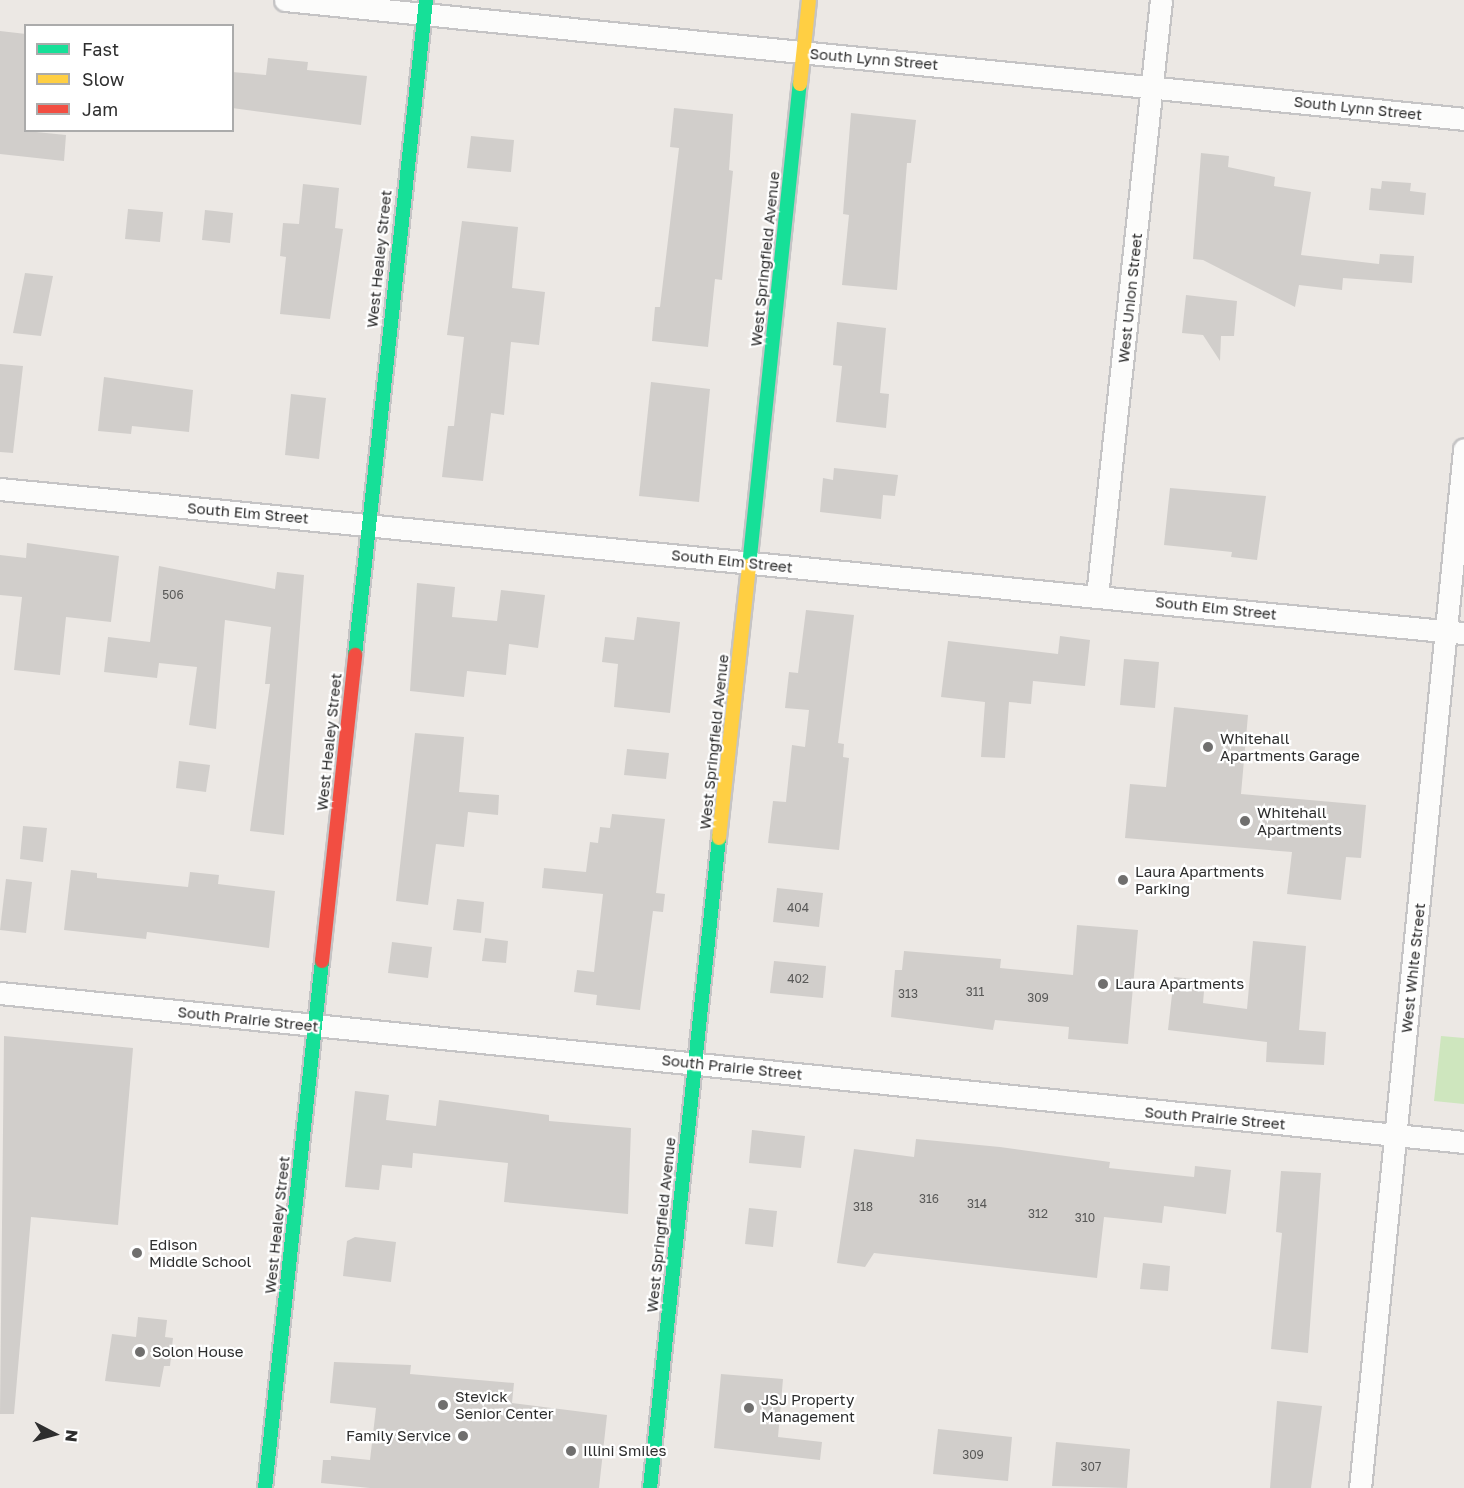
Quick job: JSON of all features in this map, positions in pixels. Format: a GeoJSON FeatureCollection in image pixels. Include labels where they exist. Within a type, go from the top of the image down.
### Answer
{"type":"FeatureCollection","features":[{"type":"Feature","properties":{"kind":"main road","name":"West Springfield Avenue"},"geometry":{"type":"LineString","coordinates":[[650,1488],[809,0]]}},
{"type":"Feature","properties":{"kind":"main road","name":"West Healey Street"},"geometry":{"type":"LineString","coordinates":[[265,1488],[367,524],[425,5]]}},
{"type":"Feature","properties":{"kind":"street","name":"South Lynn Street"},"geometry":{"type":"LineString","coordinates":[[285,0],[425,5],[804,54],[1464,119]]}},
{"type":"Feature","properties":{"kind":"street","name":"West Union Street"},"geometry":{"type":"LineString","coordinates":[[1097,596],[1161,0]]}},
{"type":"Feature","properties":{"kind":"street","name":"West White Street"},"geometry":{"type":"LineString","coordinates":[[1360,1488],[1396,1136],[1455,632],[1464,449]]}},
{"type":"Feature","properties":{"kind":"street","name":"South Elm Street"},"geometry":{"type":"LineString","coordinates":[[0,489],[1455,632]]}},
{"type":"Feature","properties":{"kind":"street","name":"South Prairie Street"},"geometry":{"type":"LineString","coordinates":[[0,993],[315,1027],[695,1063],[1464,1142]]}},
{"type":"Feature","properties":{"kind":"green space"},"geometry":{"type":"Polygon","coordinates":[[[1441,1036],[1464,1038],[1464,1104],[1434,1101],[1441,1036]]]}},
{"type":"Feature","properties":{"kind":"building"},"geometry":{"type":"Polygon","coordinates":[[[0,31],[24,34],[24,132],[66,135],[64,161],[0,154],[0,31]]]}},
{"type":"Feature","properties":{"kind":"building"},"geometry":{"type":"Polygon","coordinates":[[[268,58],[308,62],[307,70],[367,76],[361,125],[234,108],[234,72],[266,75],[268,58]]]}},
{"type":"Feature","properties":{"kind":"building"},"geometry":{"type":"Polygon","coordinates":[[[674,108],[733,114],[729,170],[733,171],[722,280],[715,279],[708,347],[652,341],[655,307],[660,307],[679,148],[670,147],[674,108]]]}},
{"type":"Feature","properties":{"kind":"building"},"geometry":{"type":"Polygon","coordinates":[[[851,113],[916,120],[911,163],[907,163],[897,290],[842,285],[849,215],[843,214],[851,113]]]}},
{"type":"Feature","properties":{"kind":"building"},"geometry":{"type":"Polygon","coordinates":[[[471,136],[514,140],[511,172],[467,168],[471,136]]]}},
{"type":"Feature","properties":{"kind":"building"},"geometry":{"type":"Polygon","coordinates":[[[1201,153],[1229,156],[1228,167],[1275,177],[1274,186],[1311,192],[1301,255],[1379,264],[1380,254],[1414,256],[1412,283],[1343,278],[1342,290],[1299,285],[1295,307],[1203,260],[1193,259],[1201,153]]]}},
{"type":"Feature","properties":{"kind":"building"},"geometry":{"type":"Polygon","coordinates":[[[1382,181],[1411,183],[1410,191],[1426,193],[1424,215],[1369,210],[1371,188],[1381,189],[1382,181]]]}},
{"type":"Feature","properties":{"kind":"building"},"geometry":{"type":"Polygon","coordinates":[[[303,184],[339,188],[335,228],[343,229],[330,319],[280,314],[286,257],[280,256],[283,223],[299,224],[303,184]]]}},
{"type":"Feature","properties":{"kind":"building"},"geometry":{"type":"Polygon","coordinates":[[[128,209],[163,212],[160,242],[125,239],[128,209]]]}},
{"type":"Feature","properties":{"kind":"building"},"geometry":{"type":"Polygon","coordinates":[[[205,210],[233,213],[230,243],[202,240],[205,210]]]}},
{"type":"Feature","properties":{"kind":"building"},"geometry":{"type":"Polygon","coordinates":[[[462,221],[518,227],[512,288],[545,292],[539,345],[511,342],[504,415],[491,413],[483,481],[442,477],[448,426],[454,426],[464,337],[447,335],[462,221]]]}},
{"type":"Feature","properties":{"kind":"building"},"geometry":{"type":"Polygon","coordinates":[[[25,273],[53,276],[41,336],[13,333],[25,273]]]}},
{"type":"Feature","properties":{"kind":"building"},"geometry":{"type":"Polygon","coordinates":[[[1186,295],[1237,301],[1234,336],[1221,336],[1220,361],[1203,335],[1182,333],[1186,295]]]}},
{"type":"Feature","properties":{"kind":"building"},"geometry":{"type":"Polygon","coordinates":[[[837,322],[886,328],[880,393],[889,394],[886,428],[836,422],[842,366],[833,365],[837,322]]]}},
{"type":"Feature","properties":{"kind":"building"},"geometry":{"type":"Polygon","coordinates":[[[0,364],[23,366],[13,453],[0,452],[0,364]]]}},
{"type":"Feature","properties":{"kind":"building"},"geometry":{"type":"Polygon","coordinates":[[[104,377],[193,390],[189,432],[132,426],[131,434],[98,431],[104,377]]]}},
{"type":"Feature","properties":{"kind":"building"},"geometry":{"type":"Polygon","coordinates":[[[651,382],[710,389],[699,502],[639,496],[651,382]]]}},
{"type":"Feature","properties":{"kind":"building"},"geometry":{"type":"Polygon","coordinates":[[[291,394],[326,398],[319,459],[285,455],[291,394]]]}},
{"type":"Feature","properties":{"kind":"building"},"geometry":{"type":"Polygon","coordinates":[[[834,468],[898,475],[895,496],[883,495],[881,519],[820,512],[823,478],[833,480],[834,468]]]}},
{"type":"Feature","properties":{"kind":"building"},"geometry":{"type":"Polygon","coordinates":[[[1170,488],[1266,496],[1257,560],[1231,557],[1232,552],[1164,545],[1170,488]]]}},
{"type":"Feature","properties":{"kind":"building"},"geometry":{"type":"Polygon","coordinates":[[[27,543],[119,556],[111,622],[66,617],[60,675],[14,670],[22,597],[0,595],[0,555],[26,558],[27,543]]]}},
{"type":"Feature","properties":{"kind":"building"},"geometry":{"type":"Polygon","coordinates":[[[159,566],[275,589],[277,572],[304,575],[284,835],[250,831],[270,684],[265,684],[271,627],[225,620],[216,729],[189,725],[197,667],[159,663],[157,678],[104,672],[108,637],[150,642],[159,566]]]}},
{"type":"Feature","properties":{"kind":"building"},"geometry":{"type":"Polygon","coordinates":[[[417,583],[455,587],[452,617],[497,621],[501,590],[545,595],[538,648],[509,644],[506,675],[467,671],[464,697],[410,691],[417,583]]]}},
{"type":"Feature","properties":{"kind":"building"},"geometry":{"type":"Polygon","coordinates":[[[806,610],[854,615],[838,743],[844,744],[843,757],[849,758],[839,850],[768,843],[773,801],[786,802],[792,745],[805,747],[809,710],[785,708],[789,672],[798,673],[806,610]]]}},
{"type":"Feature","properties":{"kind":"building"},"geometry":{"type":"Polygon","coordinates":[[[637,617],[680,622],[670,713],[614,707],[618,664],[602,662],[605,637],[634,640],[637,617]]]}},
{"type":"Feature","properties":{"kind":"building"},"geometry":{"type":"Polygon","coordinates":[[[1060,636],[1090,640],[1085,686],[1033,681],[1031,704],[1009,702],[1005,758],[981,757],[985,702],[941,697],[948,641],[1058,654],[1060,636]]]}},
{"type":"Feature","properties":{"kind":"building"},"geometry":{"type":"Polygon","coordinates":[[[1124,659],[1159,662],[1155,708],[1120,705],[1124,659]]]}},
{"type":"Feature","properties":{"kind":"building","name":"Whitehall Apartments"},"geometry":{"type":"Polygon","coordinates":[[[1174,707],[1248,715],[1241,794],[1366,805],[1361,858],[1346,857],[1341,900],[1287,894],[1292,852],[1125,838],[1130,784],[1166,787],[1174,707]]]}},
{"type":"Feature","properties":{"kind":"building"},"geometry":{"type":"Polygon","coordinates":[[[415,733],[464,737],[459,792],[499,795],[498,815],[468,812],[464,847],[436,844],[428,905],[396,901],[415,733]]]}},
{"type":"Feature","properties":{"kind":"building"},"geometry":{"type":"Polygon","coordinates":[[[627,749],[669,753],[666,779],[624,775],[627,749]]]}},
{"type":"Feature","properties":{"kind":"building"},"geometry":{"type":"Polygon","coordinates":[[[179,761],[210,765],[206,792],[176,788],[179,761]]]}},
{"type":"Feature","properties":{"kind":"building"},"geometry":{"type":"Polygon","coordinates":[[[612,814],[665,819],[656,893],[665,894],[663,912],[653,911],[640,1010],[596,1005],[597,995],[574,992],[577,970],[594,972],[603,894],[542,888],[544,868],[586,872],[590,842],[598,843],[600,827],[610,828],[612,814]]]}},
{"type":"Feature","properties":{"kind":"building"},"geometry":{"type":"Polygon","coordinates":[[[23,826],[47,828],[43,862],[20,859],[23,826]]]}},
{"type":"Feature","properties":{"kind":"building"},"geometry":{"type":"Polygon","coordinates":[[[71,870],[97,873],[97,878],[188,887],[190,872],[219,875],[218,884],[275,891],[269,948],[147,932],[146,939],[64,930],[71,870]]]}},
{"type":"Feature","properties":{"kind":"building"},"geometry":{"type":"Polygon","coordinates":[[[6,879],[32,882],[26,933],[0,930],[6,879]]]}},
{"type":"Feature","properties":{"kind":"building"},"geometry":{"type":"Polygon","coordinates":[[[777,888],[823,893],[819,927],[773,922],[777,888]]]}},
{"type":"Feature","properties":{"kind":"building"},"geometry":{"type":"Polygon","coordinates":[[[457,899],[484,902],[481,933],[453,930],[457,899]]]}},
{"type":"Feature","properties":{"kind":"building"},"geometry":{"type":"Polygon","coordinates":[[[1077,925],[1138,930],[1128,1044],[1068,1039],[1069,1027],[995,1020],[993,1030],[891,1017],[895,970],[902,970],[904,951],[1001,959],[1000,968],[1073,975],[1077,925]]]}},
{"type":"Feature","properties":{"kind":"building"},"geometry":{"type":"Polygon","coordinates":[[[485,938],[508,941],[506,963],[482,961],[485,938]]]}},
{"type":"Feature","properties":{"kind":"building"},"geometry":{"type":"Polygon","coordinates":[[[1253,941],[1306,946],[1299,1030],[1326,1032],[1324,1065],[1266,1062],[1267,1042],[1168,1030],[1174,977],[1205,980],[1203,1003],[1247,1009],[1253,941]]]}},
{"type":"Feature","properties":{"kind":"building"},"geometry":{"type":"Polygon","coordinates":[[[392,942],[432,947],[428,978],[388,973],[392,942]]]}},
{"type":"Feature","properties":{"kind":"building"},"geometry":{"type":"Polygon","coordinates":[[[774,961],[826,966],[823,998],[770,993],[774,961]]]}},
{"type":"Feature","properties":{"kind":"building"},"geometry":{"type":"Polygon","coordinates":[[[4,1036],[133,1048],[118,1225],[31,1217],[14,1414],[0,1414],[4,1036]]]}},
{"type":"Feature","properties":{"kind":"building"},"geometry":{"type":"Polygon","coordinates":[[[355,1091],[389,1095],[386,1120],[436,1126],[439,1100],[549,1115],[549,1121],[631,1128],[628,1214],[504,1202],[508,1163],[413,1153],[412,1168],[382,1165],[379,1190],[345,1187],[355,1091]]]}},
{"type":"Feature","properties":{"kind":"building"},"geometry":{"type":"Polygon","coordinates":[[[752,1130],[805,1136],[801,1168],[749,1163],[752,1130]]]}},
{"type":"Feature","properties":{"kind":"building"},"geometry":{"type":"Polygon","coordinates":[[[916,1139],[1000,1147],[1110,1162],[1109,1168],[1194,1177],[1195,1166],[1231,1170],[1226,1214],[1164,1206],[1162,1223],[1104,1217],[1097,1278],[874,1253],[865,1267],[837,1263],[854,1149],[914,1157],[916,1139]]]}},
{"type":"Feature","properties":{"kind":"building"},"geometry":{"type":"Polygon","coordinates":[[[1281,1171],[1321,1173],[1308,1353],[1271,1349],[1282,1233],[1276,1232],[1281,1171]]]}},
{"type":"Feature","properties":{"kind":"building"},"geometry":{"type":"Polygon","coordinates":[[[749,1208],[777,1211],[773,1247],[745,1244],[749,1208]]]}},
{"type":"Feature","properties":{"kind":"building"},"geometry":{"type":"Polygon","coordinates":[[[355,1237],[396,1242],[391,1282],[343,1276],[347,1241],[355,1237]]]}},
{"type":"Feature","properties":{"kind":"building"},"geometry":{"type":"Polygon","coordinates":[[[1143,1263],[1170,1266],[1168,1291],[1140,1289],[1143,1263]]]}},
{"type":"Feature","properties":{"kind":"building","name":"Solon House"},"geometry":{"type":"Polygon","coordinates":[[[138,1317],[167,1320],[165,1337],[173,1338],[170,1366],[164,1366],[160,1387],[105,1381],[112,1334],[136,1337],[138,1317]]]}},
{"type":"Feature","properties":{"kind":"building"},"geometry":{"type":"Polygon","coordinates":[[[334,1362],[411,1365],[410,1374],[514,1383],[512,1403],[607,1415],[599,1488],[370,1488],[321,1483],[323,1460],[331,1460],[331,1456],[370,1460],[376,1408],[330,1403],[334,1362]]]}},
{"type":"Feature","properties":{"kind":"building","name":"JSJ Property Management"},"geometry":{"type":"Polygon","coordinates":[[[721,1374],[783,1379],[778,1437],[822,1442],[820,1460],[714,1448],[721,1374]]]}},
{"type":"Feature","properties":{"kind":"building"},"geometry":{"type":"Polygon","coordinates":[[[1277,1401],[1322,1406],[1311,1488],[1270,1488],[1277,1401]]]}},
{"type":"Feature","properties":{"kind":"building"},"geometry":{"type":"Polygon","coordinates":[[[938,1429],[1012,1437],[1008,1481],[933,1474],[938,1429]]]}},
{"type":"Feature","properties":{"kind":"building"},"geometry":{"type":"Polygon","coordinates":[[[1056,1442],[1130,1449],[1127,1488],[1052,1486],[1056,1442]]]}},
{"type":"Feature","properties":{"kind":"traffic: fast"},"geometry":{"type":"LineString","coordinates":[[355,655],[426,0]]}},
{"type":"Feature","properties":{"kind":"traffic: fast"},"geometry":{"type":"LineString","coordinates":[[749,566],[800,84]]}},
{"type":"Feature","properties":{"kind":"traffic: fast"},"geometry":{"type":"LineString","coordinates":[[650,1488],[719,838]]}},
{"type":"Feature","properties":{"kind":"traffic: fast"},"geometry":{"type":"LineString","coordinates":[[265,1488],[322,961]]}},
{"type":"Feature","properties":{"kind":"traffic: slow"},"geometry":{"type":"LineString","coordinates":[[800,84],[809,0]]}},
{"type":"Feature","properties":{"kind":"traffic: slow"},"geometry":{"type":"LineString","coordinates":[[719,838],[749,566]]}},
{"type":"Feature","properties":{"kind":"traffic: jam"},"geometry":{"type":"LineString","coordinates":[[322,961],[355,655]]}},
{"type":"Feature","properties":{"kind":"place","name":"Whitehall Apartments Garage"},"geometry":{"type":"Point","coordinates":[1208,747]}},
{"type":"Feature","properties":{"kind":"place","name":"Whitehall Apartments"},"geometry":{"type":"Point","coordinates":[1245,821]}},
{"type":"Feature","properties":{"kind":"place","name":"Laura Apartments Parking"},"geometry":{"type":"Point","coordinates":[1123,880]}},
{"type":"Feature","properties":{"kind":"place","name":"Laura Apartments"},"geometry":{"type":"Point","coordinates":[1103,984]}},
{"type":"Feature","properties":{"kind":"place","name":"Edison Middle School"},"geometry":{"type":"Point","coordinates":[137,1253]}},
{"type":"Feature","properties":{"kind":"place","name":"Solon House"},"geometry":{"type":"Point","coordinates":[140,1352]}},
{"type":"Feature","properties":{"kind":"place","name":"Stevick Senior Center"},"geometry":{"type":"Point","coordinates":[443,1405]}},
{"type":"Feature","properties":{"kind":"place","name":"JSJ Property Management"},"geometry":{"type":"Point","coordinates":[749,1408]}},
{"type":"Feature","properties":{"kind":"place","name":"Family Service"},"geometry":{"type":"Point","coordinates":[463,1436]}},
{"type":"Feature","properties":{"kind":"place","name":"Illini Smiles"},"geometry":{"type":"Point","coordinates":[571,1451]}}]}
